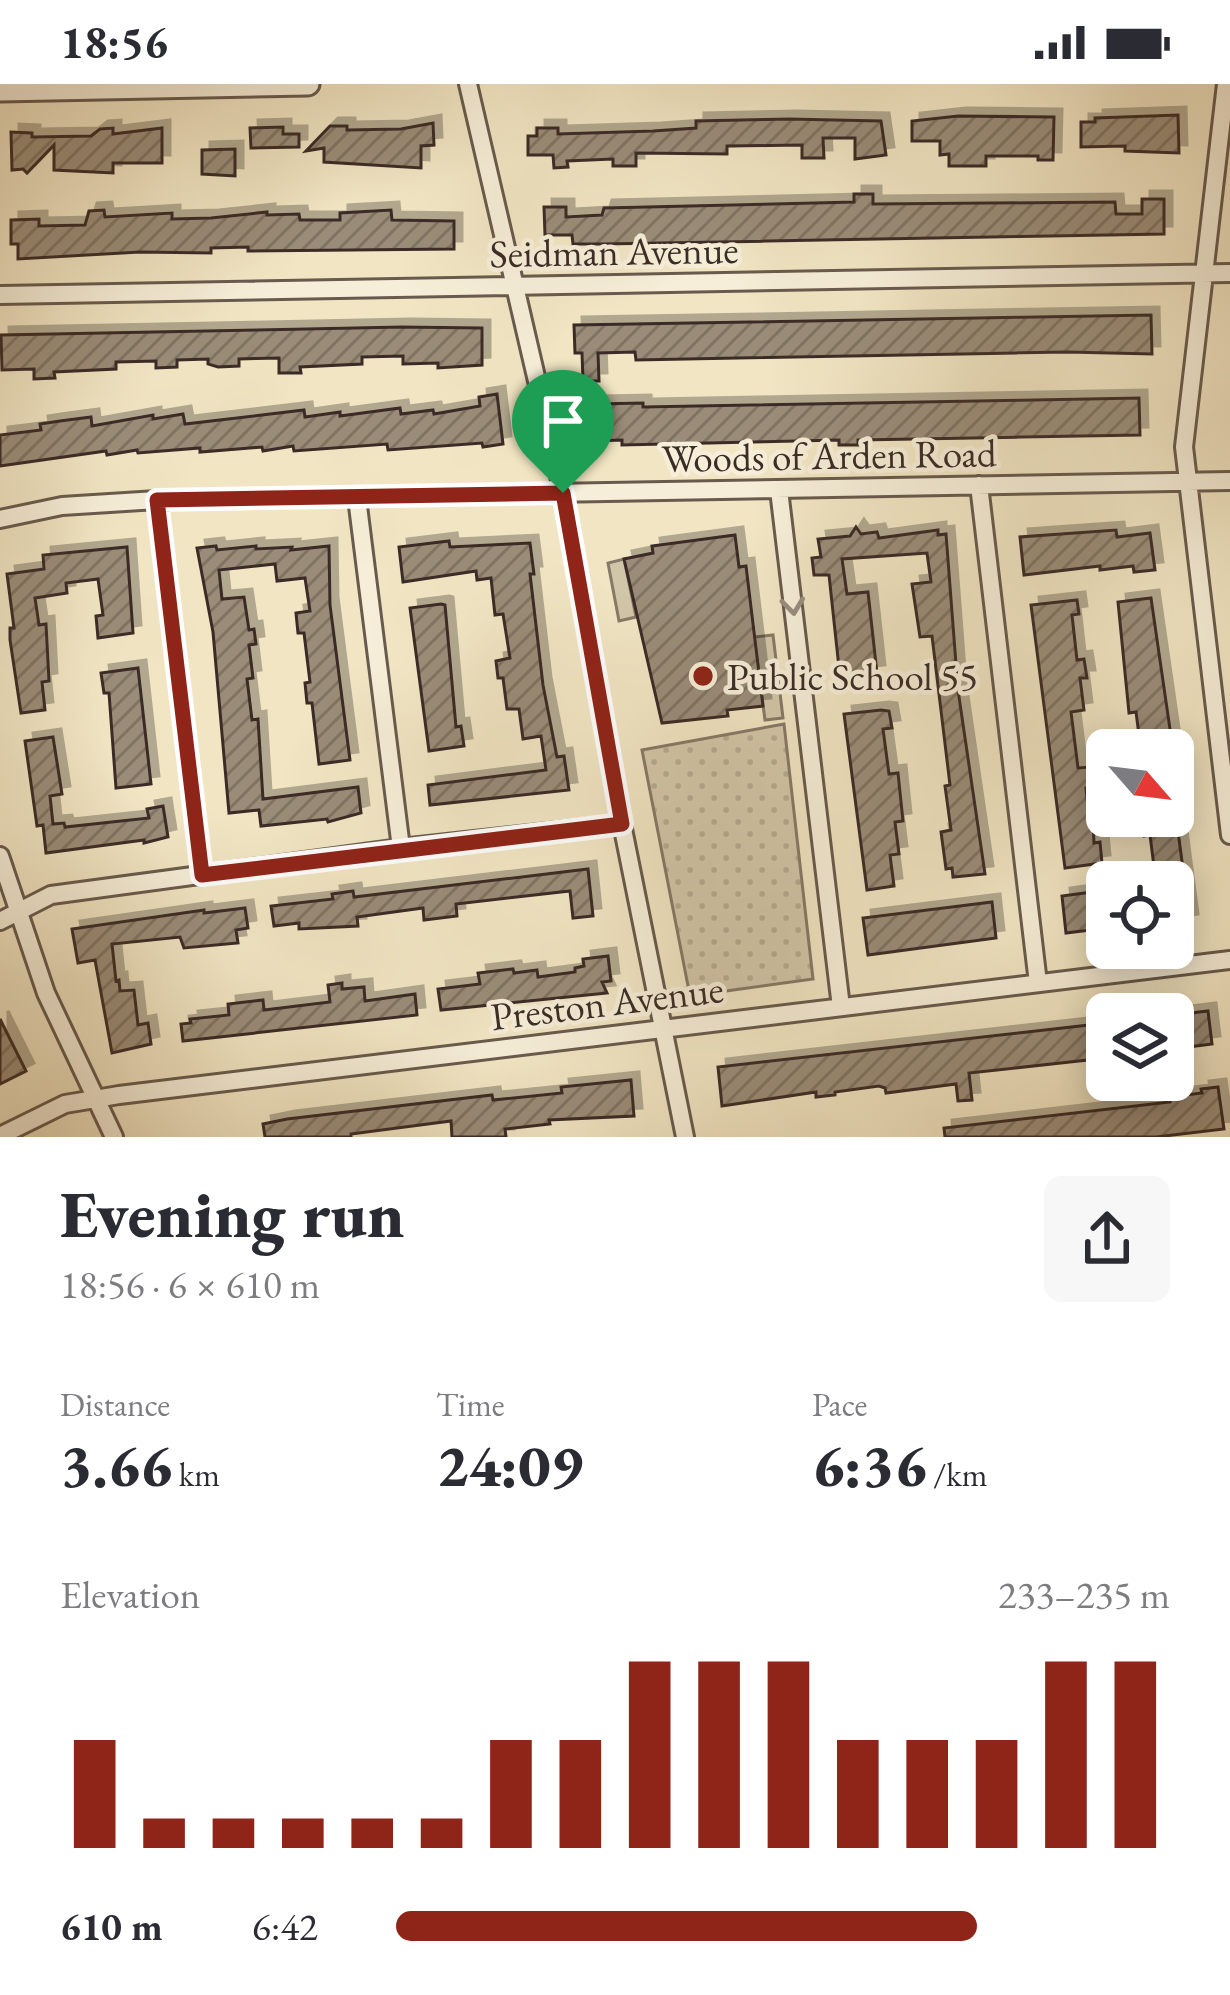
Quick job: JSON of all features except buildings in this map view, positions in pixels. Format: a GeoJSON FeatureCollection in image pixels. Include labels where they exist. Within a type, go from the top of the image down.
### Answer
{"type":"FeatureCollection","features":[{"type":"Feature","properties":{"kind":"street"},"geometry":{"type":"LineString","coordinates":[[0,90],[308,84]]}},
{"type":"Feature","properties":{"kind":"street"},"geometry":{"type":"LineString","coordinates":[[468,84],[563,493],[622,824],[685,1137]]}},
{"type":"Feature","properties":{"kind":"street"},"geometry":{"type":"LineString","coordinates":[[1226,84],[1184,448],[1230,835]]}},
{"type":"Feature","properties":{"kind":"street","name":"Seidman Avenue"},"geometry":{"type":"LineString","coordinates":[[0,295],[1230,273]]}},
{"type":"Feature","properties":{"kind":"street","name":"Woods of Arden Road"},"geometry":{"type":"LineString","coordinates":[[0,520],[62,506],[157,500],[1230,482]]}},
{"type":"Feature","properties":{"kind":"street"},"geometry":{"type":"LineString","coordinates":[[980,485],[1038,983]]}},
{"type":"Feature","properties":{"kind":"street"},"geometry":{"type":"LineString","coordinates":[[779,490],[841,1007]]}},
{"type":"Feature","properties":{"kind":"street"},"geometry":{"type":"LineString","coordinates":[[357,498],[401,848]]}},
{"type":"Feature","properties":{"kind":"street"},"geometry":{"type":"LineString","coordinates":[[157,500],[202,875]]}},
{"type":"Feature","properties":{"kind":"street"},"geometry":{"type":"LineString","coordinates":[[8,916],[51,895],[622,824]]}},
{"type":"Feature","properties":{"kind":"street"},"geometry":{"type":"LineString","coordinates":[[0,856],[8,916],[114,1137]]}},
{"type":"Feature","properties":{"kind":"street","name":"Preston Avenue"},"geometry":{"type":"LineString","coordinates":[[0,1136],[65,1104],[94,1099],[1230,960]]}},
{"type":"Feature","properties":{"kind":"shaded area"},"geometry":{"type":"Polygon","coordinates":[[[624,559],[636,617],[619,621],[608,563],[624,559]]]}},
{"type":"Feature","properties":{"kind":"shaded area"},"geometry":{"type":"Polygon","coordinates":[[[773,635],[783,718],[765,720],[754,637],[773,635]]]}},
{"type":"Feature","properties":{"kind":"shaded area"},"geometry":{"type":"Polygon","coordinates":[[[784,724],[813,979],[690,996],[642,750],[784,724]]]}},
{"type":"Feature","properties":{"kind":"place","name":"Public School 55"},"geometry":{"type":"Point","coordinates":[703,676]}},
{"type":"Feature","properties":{"kind":"route"},"geometry":{"type":"LineString","coordinates":[[563,493],[622,824],[202,875],[157,500],[563,493]]}}]}
